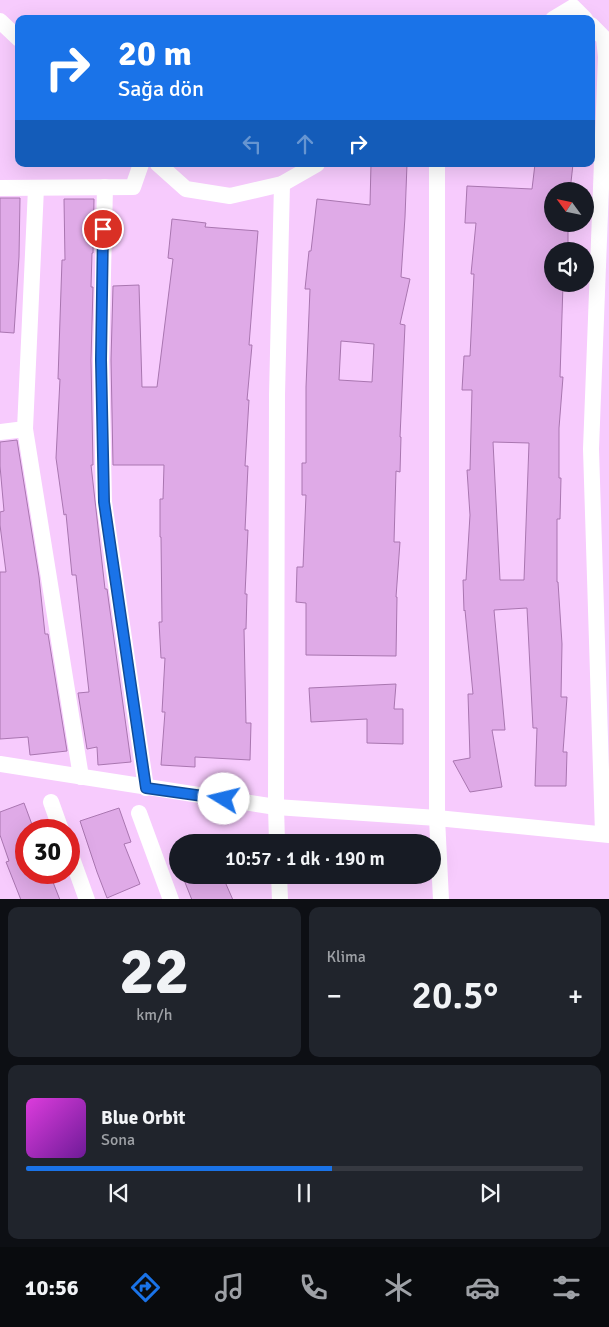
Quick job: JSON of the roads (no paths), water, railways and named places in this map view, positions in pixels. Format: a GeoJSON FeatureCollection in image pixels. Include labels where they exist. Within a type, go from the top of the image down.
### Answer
{"type":"FeatureCollection","features":[{"type":"Feature","properties":{"kind":"street"},"geometry":{"type":"LineString","coordinates":[[558,15],[573,6],[581,15]]}},
{"type":"Feature","properties":{"kind":"street"},"geometry":{"type":"LineString","coordinates":[[0,21],[15,35]]}},
{"type":"Feature","properties":{"kind":"street"},"geometry":{"type":"LineString","coordinates":[[0,764],[276,807],[437,818],[606,835],[591,449],[607,60],[604,38],[595,29]]}},
{"type":"Feature","properties":{"kind":"street"},"geometry":{"type":"LineString","coordinates":[[0,188],[133,187],[140,167]]}},
{"type":"Feature","properties":{"kind":"street"},"geometry":{"type":"LineString","coordinates":[[162,167],[186,188],[230,196],[282,184],[313,167]]}},
{"type":"Feature","properties":{"kind":"street"},"geometry":{"type":"LineString","coordinates":[[438,167],[437,818],[441,899]]}},
{"type":"Feature","properties":{"kind":"street"},"geometry":{"type":"LineString","coordinates":[[278,834],[276,807],[277,395],[282,184]]}},
{"type":"Feature","properties":{"kind":"street"},"geometry":{"type":"LineString","coordinates":[[36,188],[25,430],[81,777]]}},
{"type":"Feature","properties":{"kind":"street"},"geometry":{"type":"LineString","coordinates":[[105,188],[101,360],[104,502],[146,788]]}},
{"type":"Feature","properties":{"kind":"street"},"geometry":{"type":"LineString","coordinates":[[0,432],[25,430]]}},
{"type":"Feature","properties":{"kind":"street"},"geometry":{"type":"LineString","coordinates":[[51,802],[57,819]]}},
{"type":"Feature","properties":{"kind":"street"},"geometry":{"type":"LineString","coordinates":[[139,813],[170,899]]}},
{"type":"Feature","properties":{"kind":"street"},"geometry":{"type":"LineString","coordinates":[[80,881],[87,899]]}},
{"type":"Feature","properties":{"kind":"street"},"geometry":{"type":"LineString","coordinates":[[279,884],[280,899]]}}]}
